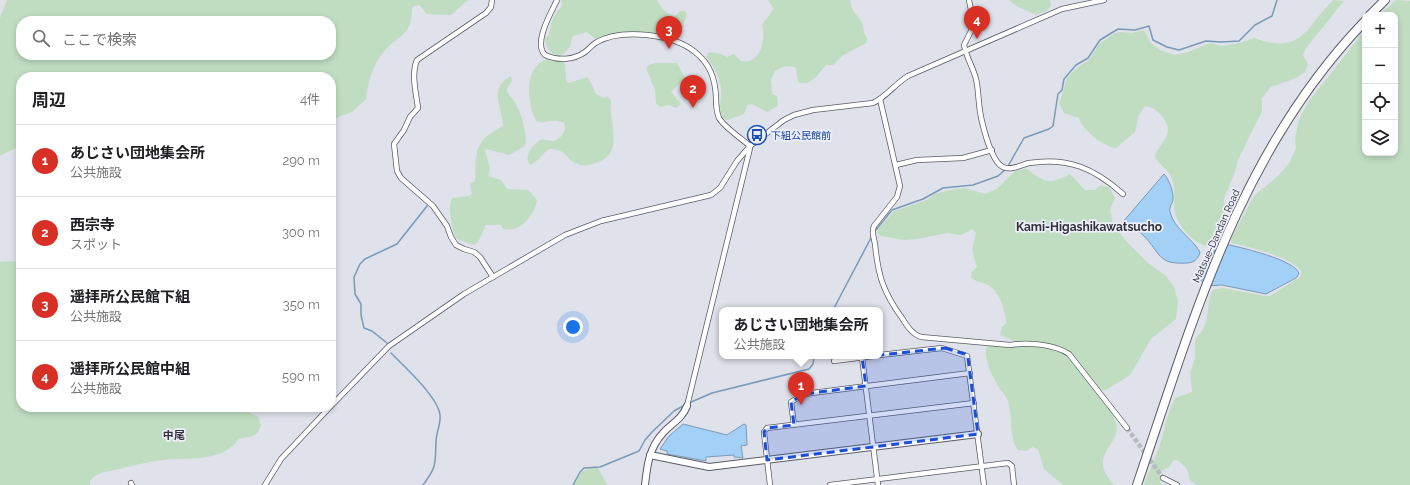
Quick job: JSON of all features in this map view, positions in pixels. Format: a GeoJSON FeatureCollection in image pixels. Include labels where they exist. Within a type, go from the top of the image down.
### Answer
{"type":"FeatureCollection","features":[{"type":"Feature","properties":{"kind":"highway"},"geometry":{"type":"LineString","coordinates":[[1373,12],[1385,0]]}},
{"type":"Feature","properties":{"kind":"highway","name":"Matsue-Dandan Road"},"geometry":{"type":"LineString","coordinates":[[1137,485],[1202,294],[1229,229],[1253,179],[1287,121],[1331,59],[1362,24]]}},
{"type":"Feature","properties":{"kind":"street"},"geometry":{"type":"LineString","coordinates":[[492,0],[489,11],[417,60],[415,66],[415,89],[418,108],[406,123],[404,130],[396,141],[394,149],[398,175],[434,206],[447,226],[451,238],[456,245],[474,252],[480,257],[493,276]]}},
{"type":"Feature","properties":{"kind":"street"},"geometry":{"type":"LineString","coordinates":[[557,0],[542,36],[540,49],[545,55],[558,58],[575,57],[585,52],[596,42],[609,37],[658,35],[678,41],[694,51],[708,64],[712,71],[719,119],[750,146]]}},
{"type":"Feature","properties":{"kind":"street"},"geometry":{"type":"LineString","coordinates":[[969,0],[974,25],[964,45],[965,51],[976,78],[982,121],[997,162],[1007,168],[1036,162],[1055,161],[1085,167],[1108,181],[1123,194]]}},
{"type":"Feature","properties":{"kind":"street"},"geometry":{"type":"LineString","coordinates":[[336,400],[390,346],[493,276],[565,235],[587,225],[711,195],[720,188],[737,161],[750,146],[777,125],[794,115],[814,110],[873,103],[880,99],[893,86],[908,76],[1062,9],[1104,0]]}},
{"type":"Feature","properties":{"kind":"street"},"geometry":{"type":"LineString","coordinates":[[880,99],[900,186],[897,197],[874,226],[872,231],[877,264],[885,292],[905,324],[916,335],[932,338],[1010,345],[1021,343],[1058,348],[1065,351],[1069,354],[1127,428]]}},
{"type":"Feature","properties":{"kind":"street"},"geometry":{"type":"LineString","coordinates":[[645,485],[650,455],[655,444],[663,433],[684,416],[750,146]]}},
{"type":"Feature","properties":{"kind":"street"},"geometry":{"type":"LineString","coordinates":[[896,165],[917,160],[963,158],[992,150]]}},
{"type":"Feature","properties":{"kind":"street"},"geometry":{"type":"LineString","coordinates":[[883,355],[942,348],[965,354],[968,358],[984,485]]}},
{"type":"Feature","properties":{"kind":"street"},"geometry":{"type":"LineString","coordinates":[[834,361],[848,359]]}},
{"type":"Feature","properties":{"kind":"street"},"geometry":{"type":"LineString","coordinates":[[862,359],[878,482]]}},
{"type":"Feature","properties":{"kind":"street"},"geometry":{"type":"LineString","coordinates":[[794,425],[791,402],[804,394],[970,373]]}},
{"type":"Feature","properties":{"kind":"street"},"geometry":{"type":"LineString","coordinates":[[770,485],[764,432],[767,428],[974,403]]}},
{"type":"Feature","properties":{"kind":"street"},"geometry":{"type":"LineString","coordinates":[[265,485],[281,459],[325,412]]}},
{"type":"Feature","properties":{"kind":"street"},"geometry":{"type":"LineString","coordinates":[[650,455],[709,467],[978,434]]}},
{"type":"Feature","properties":{"kind":"street"},"geometry":{"type":"LineString","coordinates":[[830,485],[878,482],[1008,463],[1012,466],[1014,485]]}},
{"type":"Feature","properties":{"kind":"street"},"geometry":{"type":"LineString","coordinates":[[1163,478],[1177,485]]}},
{"type":"Feature","properties":{"kind":"highlighted area"},"geometry":{"type":"Polygon","coordinates":[[[945,348],[965,354],[968,358],[978,434],[767,460],[764,432],[767,428],[794,425],[791,402],[804,394],[866,386],[862,357],[945,348]]]}},
{"type":"Feature","properties":{"kind":"green space"},"geometry":{"type":"Polygon","coordinates":[[[7,0],[468,0],[451,15],[427,14],[419,5],[412,7],[410,25],[407,30],[382,54],[373,70],[369,81],[366,99],[352,112],[336,118],[336,72],[16,72],[16,148],[0,156],[0,18],[7,0]]]}},
{"type":"Feature","properties":{"kind":"green space"},"geometry":{"type":"Polygon","coordinates":[[[561,0],[657,0],[662,8],[669,14],[675,16],[680,11],[685,11],[687,14],[680,36],[676,38],[646,32],[636,32],[616,34],[597,40],[587,32],[573,36],[569,48],[561,55],[557,55],[550,51],[545,38],[549,35],[553,19],[562,6],[561,0]]]}},
{"type":"Feature","properties":{"kind":"green space"},"geometry":{"type":"Polygon","coordinates":[[[768,0],[850,0],[854,11],[862,23],[864,33],[867,38],[866,43],[842,56],[833,65],[826,65],[814,79],[807,83],[798,82],[796,68],[785,66],[775,71],[771,80],[772,94],[777,96],[778,106],[767,112],[752,104],[747,105],[744,114],[727,120],[724,119],[720,108],[721,88],[718,76],[706,57],[708,53],[714,53],[727,57],[734,54],[741,61],[749,61],[755,58],[761,50],[763,40],[762,25],[774,9],[768,0]]]}},
{"type":"Feature","properties":{"kind":"green space"},"geometry":{"type":"Polygon","coordinates":[[[1009,0],[1050,0],[1051,6],[1046,11],[1036,15],[1019,7],[1009,0]]]}},
{"type":"Feature","properties":{"kind":"green space"},"geometry":{"type":"Polygon","coordinates":[[[1333,0],[1344,1],[1306,48],[1303,55],[1308,64],[1305,72],[1296,78],[1271,87],[1262,98],[1262,111],[1238,160],[1235,172],[1224,198],[1224,212],[1212,240],[1206,246],[1200,244],[1190,236],[1177,219],[1174,207],[1173,181],[1169,173],[1155,157],[1168,132],[1166,122],[1156,110],[1145,106],[1139,115],[1135,132],[1116,148],[1106,145],[1094,137],[1084,128],[1079,118],[1064,113],[1059,104],[1067,78],[1077,68],[1089,60],[1099,44],[1115,33],[1132,33],[1144,30],[1150,42],[1160,50],[1175,55],[1188,52],[1210,43],[1222,46],[1240,43],[1254,38],[1270,42],[1283,43],[1293,41],[1301,36],[1333,0]]]}},
{"type":"Feature","properties":{"kind":"green space"},"geometry":{"type":"Polygon","coordinates":[[[1396,0],[1410,1],[1410,485],[1197,485],[1190,481],[1187,469],[1179,461],[1174,460],[1169,467],[1161,471],[1160,482],[1163,485],[1144,485],[1158,450],[1175,398],[1192,392],[1190,373],[1195,358],[1195,339],[1204,327],[1210,296],[1213,290],[1223,288],[1270,296],[1300,277],[1302,273],[1298,267],[1281,258],[1259,250],[1231,243],[1232,236],[1254,196],[1279,175],[1290,162],[1296,148],[1295,138],[1300,117],[1309,101],[1362,34],[1362,156],[1398,156],[1398,12],[1382,12],[1396,0]]]}},
{"type":"Feature","properties":{"kind":"green space"},"geometry":{"type":"Polygon","coordinates":[[[547,59],[562,61],[565,64],[566,80],[568,83],[588,77],[596,94],[604,98],[607,96],[611,100],[614,136],[611,152],[605,159],[592,164],[580,165],[570,160],[563,152],[555,149],[549,149],[536,162],[531,165],[529,162],[528,155],[535,144],[541,140],[554,141],[558,139],[564,132],[565,128],[564,123],[560,121],[536,121],[533,113],[529,95],[531,78],[539,63],[547,59]]]}},
{"type":"Feature","properties":{"kind":"green space"},"geometry":{"type":"Polygon","coordinates":[[[655,63],[677,63],[685,78],[671,92],[681,104],[676,108],[669,105],[660,107],[656,103],[655,90],[646,68],[655,63]]]}},
{"type":"Feature","properties":{"kind":"green space"},"geometry":{"type":"Polygon","coordinates":[[[511,76],[512,81],[507,90],[517,106],[523,123],[526,135],[525,146],[509,155],[486,149],[485,151],[490,168],[488,176],[501,180],[507,189],[528,190],[537,200],[530,217],[521,226],[510,230],[503,229],[501,225],[486,225],[478,242],[474,245],[455,237],[450,218],[452,198],[469,196],[472,194],[470,184],[475,181],[477,152],[482,141],[503,125],[498,92],[504,81],[511,76]]]}},
{"type":"Feature","properties":{"kind":"green space"},"geometry":{"type":"Polygon","coordinates":[[[1027,169],[1043,180],[1047,181],[1057,180],[1070,174],[1085,190],[1095,190],[1101,185],[1110,188],[1115,198],[1110,210],[1113,224],[1126,241],[1148,263],[1166,276],[1174,287],[1178,301],[1176,319],[1151,339],[1130,375],[1106,390],[1101,390],[1069,351],[1060,346],[1035,341],[1014,341],[1000,335],[1002,327],[1006,323],[1006,319],[998,296],[992,287],[971,278],[972,272],[977,267],[972,250],[976,233],[972,229],[961,235],[947,233],[918,239],[904,240],[881,236],[877,233],[878,229],[894,211],[927,200],[935,194],[950,190],[965,188],[985,194],[997,189],[1016,170],[1027,169]]]}},
{"type":"Feature","properties":{"kind":"green space"},"geometry":{"type":"Polygon","coordinates":[[[0,262],[16,262],[16,412],[248,412],[258,416],[261,425],[258,433],[253,436],[239,439],[232,447],[214,455],[157,461],[104,472],[92,478],[90,485],[0,485],[0,262]]]}},
{"type":"Feature","properties":{"kind":"green space"},"geometry":{"type":"Polygon","coordinates":[[[1021,345],[1058,350],[1069,356],[1112,414],[1116,425],[1116,434],[1104,456],[1103,464],[1106,473],[1114,485],[1063,485],[1044,469],[1038,449],[1032,447],[1027,451],[1018,450],[1013,439],[1009,405],[990,370],[986,350],[987,346],[1021,345]]]}},
{"type":"Feature","properties":{"kind":"green space"},"geometry":{"type":"Polygon","coordinates":[[[591,468],[598,468],[607,485],[574,485],[581,472],[591,468]]]}},
{"type":"Feature","properties":{"kind":"water"},"geometry":{"type":"Polygon","coordinates":[[[1164,174],[1173,194],[1173,200],[1170,207],[1172,218],[1200,252],[1197,258],[1192,262],[1177,263],[1165,260],[1143,235],[1122,223],[1164,174]]]}},
{"type":"Feature","properties":{"kind":"water"},"geometry":{"type":"Polygon","coordinates":[[[1225,244],[1278,259],[1296,269],[1299,274],[1296,278],[1266,294],[1222,285],[1207,286],[1199,279],[1202,269],[1212,253],[1220,246],[1225,244]]]}},
{"type":"Feature","properties":{"kind":"water"},"geometry":{"type":"Polygon","coordinates":[[[683,424],[727,435],[744,424],[746,425],[747,445],[741,446],[743,458],[734,457],[734,455],[706,457],[706,461],[667,454],[667,451],[660,449],[669,436],[683,424]]]}},
{"type":"Feature","properties":{"kind":"waterway"},"geometry":{"type":"LineString","coordinates":[[1008,166],[1024,138],[1049,129],[1053,126],[1058,94],[1062,90],[1064,79],[1076,65],[1088,58],[1100,40],[1118,29],[1135,30],[1149,26],[1153,40],[1167,47],[1179,50],[1206,41],[1239,41],[1255,25],[1272,16],[1277,0]]}},
{"type":"Feature","properties":{"kind":"waterway"},"geometry":{"type":"LineString","coordinates":[[875,231],[892,210],[923,199],[943,188],[973,185],[998,176],[1006,169]]}},
{"type":"Feature","properties":{"kind":"waterway"},"geometry":{"type":"LineString","coordinates":[[387,343],[372,331],[364,328],[361,315],[361,304],[355,294],[354,277],[360,264],[365,259],[397,244],[427,206]]}},
{"type":"Feature","properties":{"kind":"waterway"},"geometry":{"type":"LineString","coordinates":[[835,307],[872,236]]}},
{"type":"Feature","properties":{"kind":"waterway"},"geometry":{"type":"LineString","coordinates":[[391,353],[427,391],[438,408],[440,415],[434,465],[431,474],[423,485]]}},
{"type":"Feature","properties":{"kind":"waterway"},"geometry":{"type":"LineString","coordinates":[[689,403],[712,393],[809,369],[813,364],[814,359]]}},
{"type":"Feature","properties":{"kind":"waterway"},"geometry":{"type":"LineString","coordinates":[[573,485],[584,468],[600,467],[639,451],[645,440],[652,432],[674,411],[685,405]]}},
{"type":"Feature","properties":{"kind":"tunnel"},"geometry":{"type":"LineString","coordinates":[[1127,428],[1163,478]]}},
{"type":"Feature","properties":{"kind":"place","name":"遥拝所公民館中組"},"geometry":{"type":"Point","coordinates":[977,39]}},
{"type":"Feature","properties":{"kind":"place","name":"遥拝所公民館下組"},"geometry":{"type":"Point","coordinates":[669,49]}},
{"type":"Feature","properties":{"kind":"place","name":"西宗寺"},"geometry":{"type":"Point","coordinates":[693,108]}},
{"type":"Feature","properties":{"kind":"place","name":"下組公民館前"},"geometry":{"type":"Point","coordinates":[757,135]}},
{"type":"Feature","properties":{"kind":"place","name":"あじさい団地集会所"},"geometry":{"type":"Point","coordinates":[801,405]}},
{"type":"Feature","properties":{"kind":"district","name":"Kami-Higashikawatsucho"},"geometry":{"type":"Point","coordinates":[1089,227]}},
{"type":"Feature","properties":{"kind":"district","name":"中尾"},"geometry":{"type":"Point","coordinates":[174,435]}}]}
